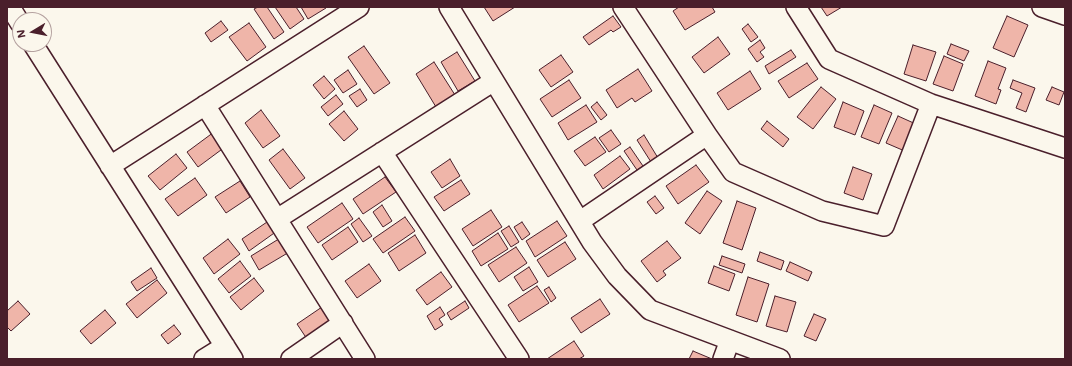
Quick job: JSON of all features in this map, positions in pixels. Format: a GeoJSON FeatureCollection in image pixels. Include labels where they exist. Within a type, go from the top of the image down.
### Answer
{"type":"FeatureCollection","features":[{"type":"Feature","properties":{"kind":"street"},"geometry":{"type":"LineString","coordinates":[[110,166],[359,7]]}},
{"type":"Feature","properties":{"kind":"street"},"geometry":{"type":"LineString","coordinates":[[449,7],[592,242],[617,276],[650,310],[780,359]]}},
{"type":"Feature","properties":{"kind":"street"},"geometry":{"type":"LineString","coordinates":[[796,7],[829,58],[932,104],[1065,148]]}},
{"type":"Feature","properties":{"kind":"street"},"geometry":{"type":"LineString","coordinates":[[1042,7],[1065,15]]}},
{"type":"Feature","properties":{"kind":"street"},"geometry":{"type":"LineString","coordinates":[[627,8],[707,135],[733,172],[822,211],[884,226],[932,104]]}},
{"type":"Feature","properties":{"kind":"street"},"geometry":{"type":"LineString","coordinates":[[38,52],[229,352],[204,359]]}},
{"type":"Feature","properties":{"kind":"street"},"geometry":{"type":"LineString","coordinates":[[277,219],[494,80]]}},
{"type":"Feature","properties":{"kind":"street"},"geometry":{"type":"LineString","coordinates":[[205,106],[365,359]]}},
{"type":"Feature","properties":{"kind":"street"},"geometry":{"type":"LineString","coordinates":[[580,221],[707,135]]}},
{"type":"Feature","properties":{"kind":"street"},"geometry":{"type":"LineString","coordinates":[[382,152],[519,359]]}},
{"type":"Feature","properties":{"kind":"street"},"geometry":{"type":"LineString","coordinates":[[291,359],[343,323]]}},
{"type":"Feature","properties":{"kind":"street"},"geometry":{"type":"LineString","coordinates":[[723,359],[730,340]]}},
{"type":"Feature","properties":{"kind":"building"},"geometry":{"type":"Polygon","coordinates":[[[258,7],[267,7],[284,32],[274,39],[254,9],[258,7]]]}},
{"type":"Feature","properties":{"kind":"building"},"geometry":{"type":"Polygon","coordinates":[[[275,7],[296,7],[304,19],[290,29],[275,7]]]}},
{"type":"Feature","properties":{"kind":"building"},"geometry":{"type":"Polygon","coordinates":[[[301,7],[325,7],[326,8],[308,19],[301,7]]]}},
{"type":"Feature","properties":{"kind":"building"},"geometry":{"type":"Polygon","coordinates":[[[484,7],[515,7],[493,21],[484,7]]]}},
{"type":"Feature","properties":{"kind":"building"},"geometry":{"type":"Polygon","coordinates":[[[679,7],[712,7],[715,12],[685,30],[673,11],[679,7]]]}},
{"type":"Feature","properties":{"kind":"building"},"geometry":{"type":"Polygon","coordinates":[[[821,7],[842,7],[827,16],[821,7]]]}},
{"type":"Feature","properties":{"kind":"building"},"geometry":{"type":"Polygon","coordinates":[[[613,16],[621,27],[613,32],[611,30],[589,45],[583,37],[613,16]]]}},
{"type":"Feature","properties":{"kind":"building"},"geometry":{"type":"Polygon","coordinates":[[[1007,16],[1028,25],[1014,57],[993,48],[1007,16]]]}},
{"type":"Feature","properties":{"kind":"building"},"geometry":{"type":"Polygon","coordinates":[[[221,21],[228,30],[211,42],[205,33],[221,21]]]}},
{"type":"Feature","properties":{"kind":"building"},"geometry":{"type":"Polygon","coordinates":[[[249,23],[266,47],[247,61],[229,37],[249,23]]]}},
{"type":"Feature","properties":{"kind":"building"},"geometry":{"type":"Polygon","coordinates":[[[748,24],[758,37],[751,42],[742,29],[748,24]]]}},
{"type":"Feature","properties":{"kind":"building"},"geometry":{"type":"Polygon","coordinates":[[[718,37],[730,54],[704,73],[692,57],[718,37]]]}},
{"type":"Feature","properties":{"kind":"building"},"geometry":{"type":"Polygon","coordinates":[[[760,40],[765,48],[760,52],[764,57],[757,62],[748,49],[760,40]]]}},
{"type":"Feature","properties":{"kind":"building"},"geometry":{"type":"Polygon","coordinates":[[[951,44],[969,51],[964,61],[947,54],[951,44]]]}},
{"type":"Feature","properties":{"kind":"building"},"geometry":{"type":"Polygon","coordinates":[[[913,45],[936,52],[926,81],[904,74],[913,45]]]}},
{"type":"Feature","properties":{"kind":"building"},"geometry":{"type":"Polygon","coordinates":[[[364,46],[390,83],[374,94],[348,57],[364,46]]]}},
{"type":"Feature","properties":{"kind":"building"},"geometry":{"type":"Polygon","coordinates":[[[791,50],[796,57],[769,74],[765,66],[791,50]]]}},
{"type":"Feature","properties":{"kind":"building"},"geometry":{"type":"Polygon","coordinates":[[[457,52],[475,81],[458,91],[441,62],[457,52]]]}},
{"type":"Feature","properties":{"kind":"building"},"geometry":{"type":"Polygon","coordinates":[[[561,55],[573,72],[551,87],[539,70],[561,55]]]}},
{"type":"Feature","properties":{"kind":"building"},"geometry":{"type":"Polygon","coordinates":[[[944,56],[963,64],[953,91],[933,84],[944,56]]]}},
{"type":"Feature","properties":{"kind":"building"},"geometry":{"type":"Polygon","coordinates":[[[988,61],[1006,68],[998,89],[1001,90],[996,104],[975,96],[988,61]]]}},
{"type":"Feature","properties":{"kind":"building"},"geometry":{"type":"Polygon","coordinates":[[[434,62],[455,95],[436,107],[416,74],[434,62]]]}},
{"type":"Feature","properties":{"kind":"building"},"geometry":{"type":"Polygon","coordinates":[[[807,63],[818,79],[789,98],[778,81],[807,63]]]}},
{"type":"Feature","properties":{"kind":"building"},"geometry":{"type":"Polygon","coordinates":[[[638,69],[652,91],[635,102],[632,98],[617,108],[606,90],[638,69]]]}},
{"type":"Feature","properties":{"kind":"building"},"geometry":{"type":"Polygon","coordinates":[[[348,70],[357,84],[343,93],[334,80],[348,70]]]}},
{"type":"Feature","properties":{"kind":"building"},"geometry":{"type":"Polygon","coordinates":[[[750,71],[761,89],[728,110],[717,93],[750,71]]]}},
{"type":"Feature","properties":{"kind":"building"},"geometry":{"type":"Polygon","coordinates":[[[324,76],[335,89],[324,99],[313,85],[324,76]]]}},
{"type":"Feature","properties":{"kind":"building"},"geometry":{"type":"Polygon","coordinates":[[[569,80],[581,98],[552,117],[540,99],[569,80]]]}},
{"type":"Feature","properties":{"kind":"building"},"geometry":{"type":"Polygon","coordinates":[[[1013,80],[1035,88],[1026,112],[1016,108],[1022,93],[1010,88],[1013,80]]]}},
{"type":"Feature","properties":{"kind":"building"},"geometry":{"type":"Polygon","coordinates":[[[821,87],[836,99],[813,129],[797,117],[821,87]]]}},
{"type":"Feature","properties":{"kind":"building"},"geometry":{"type":"Polygon","coordinates":[[[1052,87],[1064,92],[1059,105],[1046,100],[1052,87]]]}},
{"type":"Feature","properties":{"kind":"building"},"geometry":{"type":"Polygon","coordinates":[[[360,89],[367,100],[357,107],[349,96],[360,89]]]}},
{"type":"Feature","properties":{"kind":"building"},"geometry":{"type":"Polygon","coordinates":[[[336,95],[343,104],[328,116],[321,107],[336,95]]]}},
{"type":"Feature","properties":{"kind":"building"},"geometry":{"type":"Polygon","coordinates":[[[597,102],[607,115],[601,120],[591,107],[597,102]]]}},
{"type":"Feature","properties":{"kind":"building"},"geometry":{"type":"Polygon","coordinates":[[[843,102],[864,111],[855,135],[834,127],[843,102]]]}},
{"type":"Feature","properties":{"kind":"building"},"geometry":{"type":"Polygon","coordinates":[[[586,105],[597,122],[568,140],[558,123],[586,105]]]}},
{"type":"Feature","properties":{"kind":"building"},"geometry":{"type":"Polygon","coordinates":[[[874,105],[892,113],[879,144],[861,137],[874,105]]]}},
{"type":"Feature","properties":{"kind":"building"},"geometry":{"type":"Polygon","coordinates":[[[261,110],[280,136],[263,148],[245,123],[261,110]]]}},
{"type":"Feature","properties":{"kind":"building"},"geometry":{"type":"Polygon","coordinates":[[[344,111],[358,129],[344,141],[329,124],[344,111]]]}},
{"type":"Feature","properties":{"kind":"building"},"geometry":{"type":"Polygon","coordinates":[[[898,116],[918,125],[907,152],[886,143],[898,116]]]}},
{"type":"Feature","properties":{"kind":"building"},"geometry":{"type":"Polygon","coordinates":[[[767,121],[789,139],[783,147],[761,129],[767,121]]]}},
{"type":"Feature","properties":{"kind":"building"},"geometry":{"type":"Polygon","coordinates":[[[611,130],[621,144],[609,152],[599,138],[611,130]]]}},
{"type":"Feature","properties":{"kind":"building"},"geometry":{"type":"Polygon","coordinates":[[[214,132],[225,147],[198,167],[187,152],[214,132]]]}},
{"type":"Feature","properties":{"kind":"building"},"geometry":{"type":"Polygon","coordinates":[[[644,135],[658,158],[651,162],[637,140],[644,135]]]}},
{"type":"Feature","properties":{"kind":"building"},"geometry":{"type":"Polygon","coordinates":[[[595,137],[606,152],[585,166],[574,151],[595,137]]]}},
{"type":"Feature","properties":{"kind":"building"},"geometry":{"type":"Polygon","coordinates":[[[630,147],[643,166],[637,170],[624,151],[630,147]]]}},
{"type":"Feature","properties":{"kind":"building"},"geometry":{"type":"Polygon","coordinates":[[[283,149],[305,178],[290,189],[269,160],[283,149]]]}},
{"type":"Feature","properties":{"kind":"building"},"geometry":{"type":"Polygon","coordinates":[[[176,154],[187,168],[160,190],[148,176],[176,154]]]}},
{"type":"Feature","properties":{"kind":"building"},"geometry":{"type":"Polygon","coordinates":[[[620,156],[630,169],[603,189],[594,175],[620,156]]]}},
{"type":"Feature","properties":{"kind":"building"},"geometry":{"type":"Polygon","coordinates":[[[450,159],[460,176],[442,188],[431,172],[450,159]]]}},
{"type":"Feature","properties":{"kind":"building"},"geometry":{"type":"Polygon","coordinates":[[[696,165],[709,182],[678,204],[666,186],[696,165]]]}},
{"type":"Feature","properties":{"kind":"building"},"geometry":{"type":"Polygon","coordinates":[[[853,167],[872,174],[863,200],[844,193],[853,167]]]}},
{"type":"Feature","properties":{"kind":"building"},"geometry":{"type":"Polygon","coordinates":[[[385,177],[396,192],[363,214],[353,199],[385,177]]]}},
{"type":"Feature","properties":{"kind":"building"},"geometry":{"type":"Polygon","coordinates":[[[195,178],[207,195],[178,216],[165,199],[195,178]]]}},
{"type":"Feature","properties":{"kind":"building"},"geometry":{"type":"Polygon","coordinates":[[[461,180],[470,194],[444,211],[434,197],[461,180]]]}},
{"type":"Feature","properties":{"kind":"building"},"geometry":{"type":"Polygon","coordinates":[[[240,181],[250,197],[226,213],[215,197],[240,181]]]}},
{"type":"Feature","properties":{"kind":"building"},"geometry":{"type":"Polygon","coordinates":[[[707,191],[722,201],[700,234],[685,223],[707,191]]]}},
{"type":"Feature","properties":{"kind":"building"},"geometry":{"type":"Polygon","coordinates":[[[655,196],[664,208],[656,214],[647,202],[655,196]]]}},
{"type":"Feature","properties":{"kind":"building"},"geometry":{"type":"Polygon","coordinates":[[[737,201],[756,208],[742,250],[723,243],[737,201]]]}},
{"type":"Feature","properties":{"kind":"building"},"geometry":{"type":"Polygon","coordinates":[[[342,203],[353,219],[318,243],[307,227],[342,203]]]}},
{"type":"Feature","properties":{"kind":"building"},"geometry":{"type":"Polygon","coordinates":[[[382,205],[392,221],[383,227],[373,212],[382,205]]]}},
{"type":"Feature","properties":{"kind":"building"},"geometry":{"type":"Polygon","coordinates":[[[491,210],[502,227],[473,246],[462,229],[491,210]]]}},
{"type":"Feature","properties":{"kind":"building"},"geometry":{"type":"Polygon","coordinates":[[[405,217],[415,231],[383,253],[373,239],[405,217]]]}},
{"type":"Feature","properties":{"kind":"building"},"geometry":{"type":"Polygon","coordinates":[[[359,218],[372,236],[363,242],[351,224],[359,218]]]}},
{"type":"Feature","properties":{"kind":"building"},"geometry":{"type":"Polygon","coordinates":[[[270,220],[277,231],[249,251],[242,239],[270,220]]]}},
{"type":"Feature","properties":{"kind":"building"},"geometry":{"type":"Polygon","coordinates":[[[557,221],[567,236],[535,257],[526,241],[557,221]]]}},
{"type":"Feature","properties":{"kind":"building"},"geometry":{"type":"Polygon","coordinates":[[[522,222],[530,234],[522,240],[514,227],[522,222]]]}},
{"type":"Feature","properties":{"kind":"building"},"geometry":{"type":"Polygon","coordinates":[[[509,226],[519,242],[511,247],[501,231],[509,226]]]}},
{"type":"Feature","properties":{"kind":"building"},"geometry":{"type":"Polygon","coordinates":[[[348,227],[358,242],[332,260],[322,245],[348,227]]]}},
{"type":"Feature","properties":{"kind":"building"},"geometry":{"type":"Polygon","coordinates":[[[498,233],[508,249],[481,266],[472,251],[498,233]]]}},
{"type":"Feature","properties":{"kind":"building"},"geometry":{"type":"Polygon","coordinates":[[[415,235],[426,253],[399,271],[388,253],[415,235]]]}},
{"type":"Feature","properties":{"kind":"building"},"geometry":{"type":"Polygon","coordinates":[[[282,237],[291,251],[259,270],[251,256],[282,237]]]}},
{"type":"Feature","properties":{"kind":"building"},"geometry":{"type":"Polygon","coordinates":[[[228,239],[240,254],[214,274],[203,258],[228,239]]]}},
{"type":"Feature","properties":{"kind":"building"},"geometry":{"type":"Polygon","coordinates":[[[667,241],[681,258],[663,271],[666,275],[657,282],[641,261],[667,241]]]}},
{"type":"Feature","properties":{"kind":"building"},"geometry":{"type":"Polygon","coordinates":[[[565,242],[576,259],[548,277],[537,260],[565,242]]]}},
{"type":"Feature","properties":{"kind":"building"},"geometry":{"type":"Polygon","coordinates":[[[516,247],[527,263],[499,282],[488,265],[516,247]]]}},
{"type":"Feature","properties":{"kind":"building"},"geometry":{"type":"Polygon","coordinates":[[[760,252],[784,261],[781,270],[757,261],[760,252]]]}},
{"type":"Feature","properties":{"kind":"building"},"geometry":{"type":"Polygon","coordinates":[[[722,256],[745,264],[742,273],[719,265],[722,256]]]}},
{"type":"Feature","properties":{"kind":"building"},"geometry":{"type":"Polygon","coordinates":[[[240,261],[251,276],[229,293],[218,279],[240,261]]]}},
{"type":"Feature","properties":{"kind":"building"},"geometry":{"type":"Polygon","coordinates":[[[790,262],[812,272],[808,281],[786,271],[790,262]]]}},
{"type":"Feature","properties":{"kind":"building"},"geometry":{"type":"Polygon","coordinates":[[[369,264],[381,281],[357,298],[345,281],[369,264]]]}},
{"type":"Feature","properties":{"kind":"building"},"geometry":{"type":"Polygon","coordinates":[[[714,266],[735,274],[729,291],[708,283],[714,266]]]}},
{"type":"Feature","properties":{"kind":"building"},"geometry":{"type":"Polygon","coordinates":[[[529,267],[538,282],[523,291],[514,277],[529,267]]]}},
{"type":"Feature","properties":{"kind":"building"},"geometry":{"type":"Polygon","coordinates":[[[151,268],[157,278],[137,291],[131,282],[151,268]]]}},
{"type":"Feature","properties":{"kind":"building"},"geometry":{"type":"Polygon","coordinates":[[[441,272],[452,287],[427,305],[416,290],[441,272]]]}},
{"type":"Feature","properties":{"kind":"building"},"geometry":{"type":"Polygon","coordinates":[[[748,277],[769,284],[757,322],[736,315],[748,277]]]}},
{"type":"Feature","properties":{"kind":"building"},"geometry":{"type":"Polygon","coordinates":[[[254,278],[264,291],[241,310],[230,297],[254,278]]]}},
{"type":"Feature","properties":{"kind":"building"},"geometry":{"type":"Polygon","coordinates":[[[157,280],[167,293],[137,318],[126,304],[157,280]]]}},
{"type":"Feature","properties":{"kind":"building"},"geometry":{"type":"Polygon","coordinates":[[[537,286],[549,303],[519,322],[508,305],[537,286]]]}},
{"type":"Feature","properties":{"kind":"building"},"geometry":{"type":"Polygon","coordinates":[[[549,287],[556,298],[551,302],[544,290],[549,287]]]}},
{"type":"Feature","properties":{"kind":"building"},"geometry":{"type":"Polygon","coordinates":[[[775,296],[796,302],[787,332],[766,326],[775,296]]]}},
{"type":"Feature","properties":{"kind":"building"},"geometry":{"type":"Polygon","coordinates":[[[600,299],[610,314],[581,333],[571,318],[600,299]]]}},
{"type":"Feature","properties":{"kind":"building"},"geometry":{"type":"Polygon","coordinates":[[[18,301],[30,314],[11,331],[7,327],[7,311],[18,301]]]}},
{"type":"Feature","properties":{"kind":"building"},"geometry":{"type":"Polygon","coordinates":[[[465,301],[469,308],[451,320],[447,313],[465,301]]]}},
{"type":"Feature","properties":{"kind":"building"},"geometry":{"type":"Polygon","coordinates":[[[322,307],[332,322],[307,339],[297,324],[322,307]]]}},
{"type":"Feature","properties":{"kind":"building"},"geometry":{"type":"Polygon","coordinates":[[[440,307],[445,315],[439,319],[443,325],[435,330],[427,316],[440,307]]]}},
{"type":"Feature","properties":{"kind":"building"},"geometry":{"type":"Polygon","coordinates":[[[105,310],[116,323],[91,344],[80,331],[105,310]]]}},
{"type":"Feature","properties":{"kind":"building"},"geometry":{"type":"Polygon","coordinates":[[[814,314],[826,319],[816,341],[804,336],[814,314]]]}},
{"type":"Feature","properties":{"kind":"building"},"geometry":{"type":"Polygon","coordinates":[[[174,325],[181,334],[168,344],[161,335],[174,325]]]}},
{"type":"Feature","properties":{"kind":"building"},"geometry":{"type":"Polygon","coordinates":[[[574,341],[584,356],[579,359],[547,359],[574,341]]]}},
{"type":"Feature","properties":{"kind":"building"},"geometry":{"type":"Polygon","coordinates":[[[693,351],[712,359],[689,359],[693,351]]]}}]}
